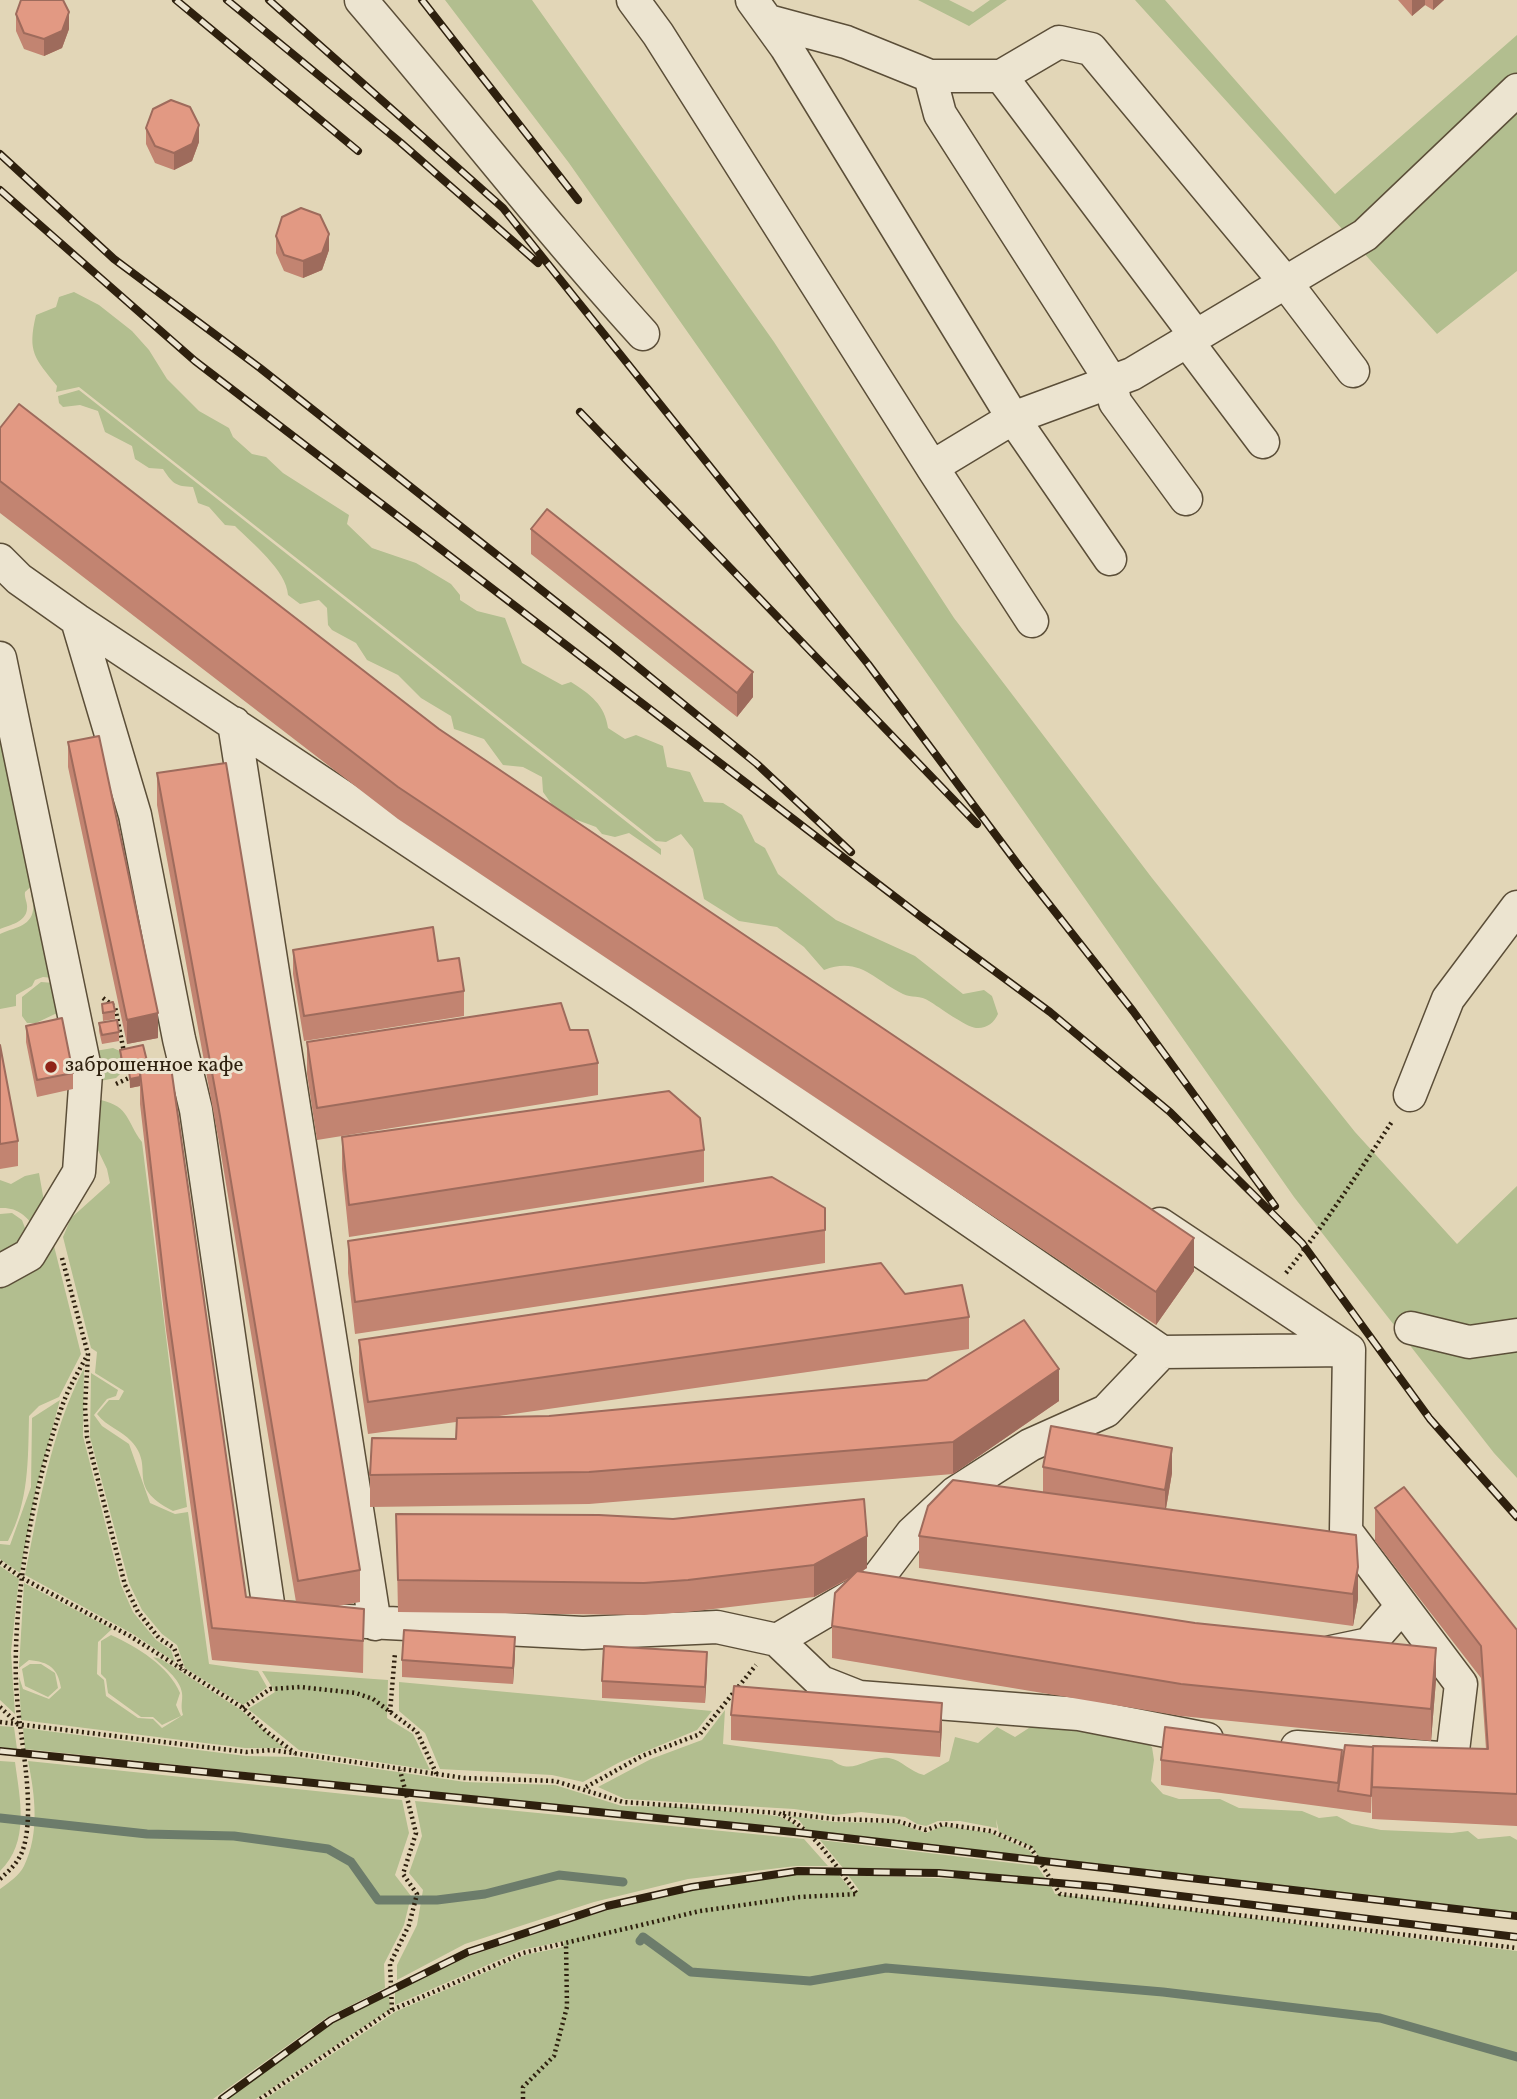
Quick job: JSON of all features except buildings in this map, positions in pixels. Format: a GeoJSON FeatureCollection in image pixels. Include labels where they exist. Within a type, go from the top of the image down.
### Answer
{"type":"FeatureCollection","features":[{"type":"Feature","properties":{"kind":"lane"},"geometry":{"type":"LineString","coordinates":[[361,0],[460,116],[573,257],[643,334]]}},
{"type":"Feature","properties":{"kind":"lane"},"geometry":{"type":"LineString","coordinates":[[633,0],[666,46],[1032,621]]}},
{"type":"Feature","properties":{"kind":"lane"},"geometry":{"type":"LineString","coordinates":[[760,10],[930,76],[1001,75],[1059,42],[1091,49],[1286,283],[1353,371]]}},
{"type":"Feature","properties":{"kind":"lane"},"geometry":{"type":"LineString","coordinates":[[760,10],[1013,418],[1110,559]]}},
{"type":"Feature","properties":{"kind":"lane"},"geometry":{"type":"LineString","coordinates":[[1001,75],[1264,442]]}},
{"type":"Feature","properties":{"kind":"lane"},"geometry":{"type":"LineString","coordinates":[[930,76],[940,114],[1111,382],[1115,402],[1186,499]]}},
{"type":"Feature","properties":{"kind":"lane"},"geometry":{"type":"LineString","coordinates":[[932,467],[1013,418],[1132,374],[1365,235],[1517,90]]}},
{"type":"Feature","properties":{"kind":"lane"},"geometry":{"type":"LineString","coordinates":[[0,560],[19,579],[76,620],[640,994],[1162,1352],[1349,1350]]}},
{"type":"Feature","properties":{"kind":"lane"},"geometry":{"type":"LineString","coordinates":[[76,620],[135,815],[179,1039],[196,1110],[270,1617],[583,1633],[717,1627],[777,1640],[821,1682],[859,1697],[1079,1714],[1188,1738],[1230,1741]]}},
{"type":"Feature","properties":{"kind":"lane"},"geometry":{"type":"LineString","coordinates":[[0,658],[86,1073],[79,1172],[29,1255],[0,1271]]}},
{"type":"Feature","properties":{"kind":"lane"},"geometry":{"type":"LineString","coordinates":[[234,723],[386,1624]]}},
{"type":"Feature","properties":{"kind":"lane"},"geometry":{"type":"LineString","coordinates":[[1410,1095],[1448,999],[1517,907]]}},
{"type":"Feature","properties":{"kind":"lane"},"geometry":{"type":"LineString","coordinates":[[1133,1206],[1349,1350]]}},
{"type":"Feature","properties":{"kind":"lane"},"geometry":{"type":"LineString","coordinates":[[1411,1328],[1469,1342],[1517,1335]]}},
{"type":"Feature","properties":{"kind":"lane"},"geometry":{"type":"LineString","coordinates":[[1271,1744],[1452,1759],[1461,1684],[1346,1531],[1349,1350]]}},
{"type":"Feature","properties":{"kind":"lane"},"geometry":{"type":"LineString","coordinates":[[777,1640],[887,1585],[912,1532],[955,1493],[1030,1445],[1106,1410],[1162,1352]]}},
{"type":"Feature","properties":{"kind":"lane"},"geometry":{"type":"LineString","coordinates":[[1302,1648],[1330,1653],[1369,1644],[1402,1606]]}},
{"type":"Feature","properties":{"kind":"path"},"geometry":{"type":"LineString","coordinates":[[66,970],[115,1007],[124,1052],[179,1039]]}},
{"type":"Feature","properties":{"kind":"path"},"geometry":{"type":"LineString","coordinates":[[84,1086],[107,1088],[136,1075]]}},
{"type":"Feature","properties":{"kind":"path"},"geometry":{"type":"LineString","coordinates":[[1268,1296],[1330,1218],[1367,1155],[1410,1095]]}},
{"type":"Feature","properties":{"kind":"path"},"geometry":{"type":"LineString","coordinates":[[53,1215],[72,1304],[88,1354],[85,1407],[87,1437],[125,1585],[138,1612],[159,1638],[174,1648],[183,1670]]}},
{"type":"Feature","properties":{"kind":"path"},"geometry":{"type":"LineString","coordinates":[[0,1879],[19,1862],[27,1832],[28,1805],[18,1723],[15,1653],[22,1578],[39,1490],[64,1400],[88,1354]]}},
{"type":"Feature","properties":{"kind":"path"},"geometry":{"type":"LineString","coordinates":[[0,1562],[22,1578],[130,1636],[243,1708],[267,1732],[296,1754]]}},
{"type":"Feature","properties":{"kind":"path"},"geometry":{"type":"LineString","coordinates":[[386,1624],[390,1712]]}},
{"type":"Feature","properties":{"kind":"path"},"geometry":{"type":"LineString","coordinates":[[585,1788],[642,1756],[700,1734],[777,1640]]}},
{"type":"Feature","properties":{"kind":"path"},"geometry":{"type":"LineString","coordinates":[[243,1708],[270,1689],[300,1687],[356,1693],[373,1699],[417,1732],[437,1775]]}},
{"type":"Feature","properties":{"kind":"path"},"geometry":{"type":"LineString","coordinates":[[0,1707],[18,1723]]}},
{"type":"Feature","properties":{"kind":"path"},"geometry":{"type":"LineString","coordinates":[[0,1722],[246,1752],[272,1750],[437,1775],[555,1781],[585,1788],[623,1802],[835,1819],[897,1821],[926,1830],[943,1824],[990,1831],[1031,1848],[1060,1894],[1517,1948]]}},
{"type":"Feature","properties":{"kind":"path"},"geometry":{"type":"LineString","coordinates":[[393,2010],[390,1964],[409,1925],[417,1894],[403,1874],[416,1833],[400,1770]]}},
{"type":"Feature","properties":{"kind":"path"},"geometry":{"type":"LineString","coordinates":[[260,2099],[393,2010],[523,1953],[661,1919],[751,1903],[857,1894],[829,1857],[795,1820],[778,1813]]}},
{"type":"Feature","properties":{"kind":"path"},"geometry":{"type":"LineString","coordinates":[[523,2099],[523,2087],[554,2056],[567,2007],[566,1943]]}},
{"type":"Feature","properties":{"kind":"green space"},"geometry":{"type":"Polygon","coordinates":[[[445,0],[532,0],[774,342],[954,618],[1152,878],[1355,1132],[1457,1244],[1517,1186],[1517,1478],[1494,1453],[1294,1197],[569,163],[445,0]]]}},
{"type":"Feature","properties":{"kind":"green space"},"geometry":{"type":"Polygon","coordinates":[[[918,0],[949,0],[973,12],[990,0],[1007,0],[969,26],[918,0]]]}},
{"type":"Feature","properties":{"kind":"green space"},"geometry":{"type":"Polygon","coordinates":[[[1135,0],[1165,0],[1335,194],[1517,35],[1517,271],[1437,334],[1135,0]]]}},
{"type":"Feature","properties":{"kind":"green space"},"geometry":{"type":"Polygon","coordinates":[[[74,292],[99,305],[132,331],[149,350],[167,379],[199,411],[229,428],[233,437],[252,454],[266,457],[283,473],[349,515],[347,524],[372,548],[416,563],[451,584],[460,595],[460,600],[477,611],[505,618],[522,663],[562,685],[571,682],[584,691],[596,701],[604,713],[608,728],[625,739],[636,735],[663,746],[667,767],[690,772],[704,802],[723,803],[742,815],[755,842],[765,848],[778,874],[819,907],[836,920],[915,956],[963,994],[984,990],[992,996],[998,1014],[994,1020],[983,1028],[972,1027],[926,999],[903,994],[857,968],[837,966],[824,970],[804,947],[777,927],[739,921],[704,899],[693,849],[681,834],[666,842],[656,841],[79,387],[56,392],[57,386],[35,354],[33,328],[36,315],[56,307],[59,297],[74,292]]]}},
{"type":"Feature","properties":{"kind":"green space"},"geometry":{"type":"Polygon","coordinates":[[[79,390],[661,849],[661,855],[629,833],[615,837],[602,834],[596,827],[558,813],[543,792],[542,777],[523,767],[503,765],[484,739],[454,729],[451,716],[421,698],[398,675],[367,660],[356,643],[328,625],[327,608],[319,600],[300,604],[288,595],[282,576],[275,567],[235,526],[225,525],[209,507],[198,503],[193,487],[178,485],[163,469],[149,468],[135,459],[132,446],[105,432],[98,411],[80,405],[63,407],[59,403],[58,396],[79,390]]]}},
{"type":"Feature","properties":{"kind":"green space"},"geometry":{"type":"Polygon","coordinates":[[[0,695],[10,721],[0,740],[0,695]]]}},
{"type":"Feature","properties":{"kind":"green space"},"geometry":{"type":"Polygon","coordinates":[[[0,740],[34,884],[25,892],[27,907],[24,917],[0,929],[0,740]]]}},
{"type":"Feature","properties":{"kind":"green space"},"geometry":{"type":"Polygon","coordinates":[[[44,887],[63,979],[43,977],[35,980],[32,986],[16,995],[16,1006],[0,1009],[0,934],[29,920],[33,908],[31,891],[44,887]]]}},
{"type":"Feature","properties":{"kind":"green space"},"geometry":{"type":"Polygon","coordinates":[[[41,982],[54,983],[61,1017],[55,1014],[36,1023],[27,1023],[22,1016],[22,997],[41,982]]]}},
{"type":"Feature","properties":{"kind":"green space"},"geometry":{"type":"Polygon","coordinates":[[[113,1048],[120,1051],[121,1073],[116,1078],[100,1081],[95,1051],[113,1048]]]}},
{"type":"Feature","properties":{"kind":"green space"},"geometry":{"type":"Polygon","coordinates":[[[101,1100],[122,1111],[142,1142],[187,1507],[173,1511],[149,1493],[143,1477],[142,1460],[131,1441],[97,1414],[109,1400],[119,1400],[124,1391],[95,1373],[97,1352],[91,1348],[63,1237],[71,1218],[110,1183],[107,1169],[96,1146],[92,1103],[101,1100]]]}},
{"type":"Feature","properties":{"kind":"green space"},"geometry":{"type":"Polygon","coordinates":[[[39,1173],[46,1213],[37,1230],[21,1213],[0,1208],[0,1180],[11,1184],[25,1176],[39,1173]]]}},
{"type":"Feature","properties":{"kind":"green space"},"geometry":{"type":"Polygon","coordinates":[[[12,1213],[22,1220],[28,1236],[0,1265],[0,1214],[12,1213]]]}},
{"type":"Feature","properties":{"kind":"green space"},"geometry":{"type":"Polygon","coordinates":[[[52,1238],[81,1354],[59,1397],[39,1406],[29,1416],[24,1496],[8,1541],[0,1541],[0,1280],[52,1238]]]}},
{"type":"Feature","properties":{"kind":"green space"},"geometry":{"type":"Polygon","coordinates":[[[84,1368],[83,1436],[121,1585],[133,1612],[156,1640],[171,1650],[175,1662],[133,1634],[25,1575],[55,1443],[84,1368]]]}},
{"type":"Feature","properties":{"kind":"green space"},"geometry":{"type":"Polygon","coordinates":[[[91,1373],[118,1390],[116,1396],[107,1399],[94,1415],[102,1426],[129,1444],[150,1503],[175,1514],[188,1512],[209,1664],[258,1671],[267,1687],[243,1705],[185,1668],[177,1645],[162,1634],[142,1610],[129,1583],[90,1437],[91,1373]]]}},
{"type":"Feature","properties":{"kind":"green space"},"geometry":{"type":"Polygon","coordinates":[[[60,1400],[36,1489],[20,1573],[0,1559],[0,1544],[10,1545],[31,1487],[32,1418],[60,1400]]]}},
{"type":"Feature","properties":{"kind":"green space"},"geometry":{"type":"Polygon","coordinates":[[[0,1566],[19,1579],[11,1652],[15,1714],[0,1700],[0,1566]]]}},
{"type":"Feature","properties":{"kind":"green space"},"geometry":{"type":"Polygon","coordinates":[[[24,1583],[112,1629],[98,1642],[97,1674],[104,1680],[106,1696],[138,1718],[153,1719],[162,1728],[183,1715],[182,1693],[178,1682],[153,1657],[161,1659],[241,1710],[284,1748],[245,1748],[21,1720],[19,1677],[23,1689],[49,1699],[61,1688],[58,1675],[47,1664],[29,1660],[19,1668],[24,1583]]]}},
{"type":"Feature","properties":{"kind":"green space"},"geometry":{"type":"Polygon","coordinates":[[[111,1635],[131,1645],[168,1674],[180,1693],[176,1705],[181,1716],[162,1725],[153,1717],[141,1717],[108,1693],[106,1679],[101,1674],[101,1641],[111,1635]]]}},
{"type":"Feature","properties":{"kind":"green space"},"geometry":{"type":"Polygon","coordinates":[[[30,1664],[41,1664],[55,1673],[58,1688],[48,1697],[25,1686],[22,1669],[30,1664]]]}},
{"type":"Feature","properties":{"kind":"green space"},"geometry":{"type":"Polygon","coordinates":[[[262,1671],[388,1680],[387,1718],[413,1734],[430,1770],[299,1750],[248,1709],[275,1692],[262,1671]]]}},
{"type":"Feature","properties":{"kind":"green space"},"geometry":{"type":"Polygon","coordinates":[[[399,1682],[712,1711],[697,1730],[620,1762],[583,1782],[552,1775],[440,1769],[425,1733],[399,1711],[399,1682]]]}},
{"type":"Feature","properties":{"kind":"green space"},"geometry":{"type":"Polygon","coordinates":[[[725,1710],[723,1744],[832,1760],[847,1766],[889,1758],[924,1775],[949,1761],[955,1737],[978,1743],[997,1727],[1015,1737],[1035,1724],[1060,1721],[1145,1742],[1152,1747],[1154,1760],[1151,1781],[1163,1794],[1179,1799],[1220,1799],[1239,1808],[1302,1811],[1319,1818],[1337,1816],[1352,1824],[1381,1830],[1452,1833],[1468,1831],[1478,1839],[1510,1836],[1517,1840],[1517,1913],[1039,1857],[1032,1847],[999,1832],[996,1819],[997,1828],[960,1821],[938,1821],[926,1826],[905,1817],[861,1812],[835,1815],[794,1809],[625,1799],[598,1787],[651,1759],[702,1740],[725,1710]]]}},
{"type":"Feature","properties":{"kind":"green space"},"geometry":{"type":"Polygon","coordinates":[[[0,1726],[14,1727],[17,1749],[0,1747],[0,1726]]]}},
{"type":"Feature","properties":{"kind":"green space"},"geometry":{"type":"Polygon","coordinates":[[[23,1728],[246,1756],[297,1757],[465,1782],[555,1785],[622,1806],[683,1807],[778,1816],[793,1823],[799,1830],[25,1749],[23,1728]]]}},
{"type":"Feature","properties":{"kind":"green space"},"geometry":{"type":"Polygon","coordinates":[[[0,1761],[15,1762],[21,1820],[16,1847],[0,1871],[0,1761]]]}},
{"type":"Feature","properties":{"kind":"green space"},"geometry":{"type":"Polygon","coordinates":[[[28,1761],[402,1800],[409,1833],[395,1875],[411,1896],[404,1925],[384,1964],[385,1988],[326,2018],[213,2099],[0,2099],[0,1889],[22,1869],[32,1840],[35,1814],[28,1761]]]}},
{"type":"Feature","properties":{"kind":"green space"},"geometry":{"type":"Polygon","coordinates":[[[415,1801],[804,1839],[828,1866],[796,1866],[688,1879],[594,1902],[465,1944],[397,1980],[397,1965],[417,1925],[423,1890],[409,1873],[422,1836],[415,1801]]]}},
{"type":"Feature","properties":{"kind":"green space"},"geometry":{"type":"Polygon","coordinates":[[[789,1816],[835,1822],[897,1823],[926,1833],[943,1826],[991,1833],[1029,1850],[1034,1857],[808,1832],[799,1820],[789,1816]]]}},
{"type":"Feature","properties":{"kind":"green space"},"geometry":{"type":"Polygon","coordinates":[[[820,1840],[1037,1866],[1046,1879],[940,1869],[843,1868],[820,1840]]]}},
{"type":"Feature","properties":{"kind":"green space"},"geometry":{"type":"Polygon","coordinates":[[[797,1874],[839,1875],[852,1891],[859,1890],[848,1875],[1049,1882],[1055,1894],[1517,1951],[1517,2099],[265,2099],[395,2012],[525,1955],[563,1947],[564,1941],[522,1950],[395,2005],[395,1992],[469,1956],[607,1910],[691,1890],[797,1874]]]}},
{"type":"Feature","properties":{"kind":"green space"},"geometry":{"type":"Polygon","coordinates":[[[389,1993],[390,2009],[256,2099],[225,2099],[331,2022],[389,1993]]]}},
{"type":"Feature","properties":{"kind":"waterway"},"geometry":{"type":"LineString","coordinates":[[0,1818],[147,1834],[234,1836],[328,1849],[351,1862],[378,1900],[437,1900],[485,1894],[559,1875],[623,1882]]}},
{"type":"Feature","properties":{"kind":"waterway"},"geometry":{"type":"LineString","coordinates":[[640,1941],[643,1937],[691,1972],[810,1981],[886,1968],[1163,1992],[1380,2018],[1517,2057]]}},
{"type":"Feature","properties":{"kind":"railway"},"geometry":{"type":"LineString","coordinates":[[176,0],[358,151]]}},
{"type":"Feature","properties":{"kind":"railway"},"geometry":{"type":"LineString","coordinates":[[227,0],[400,142],[538,263]]}},
{"type":"Feature","properties":{"kind":"railway"},"geometry":{"type":"LineString","coordinates":[[269,0],[503,208],[868,664],[1019,866],[1133,1011],[1275,1206]]}},
{"type":"Feature","properties":{"kind":"railway"},"geometry":{"type":"LineString","coordinates":[[422,0],[578,200]]}},
{"type":"Feature","properties":{"kind":"railway"},"geometry":{"type":"LineString","coordinates":[[0,154],[114,259],[260,368],[606,641],[757,764],[851,852]]}},
{"type":"Feature","properties":{"kind":"railway"},"geometry":{"type":"LineString","coordinates":[[0,190],[195,361],[920,916],[1050,1012],[1170,1112],[1302,1243],[1430,1419],[1517,1517]]}},
{"type":"Feature","properties":{"kind":"railway"},"geometry":{"type":"LineString","coordinates":[[580,412],[977,824]]}},
{"type":"Feature","properties":{"kind":"railway"},"geometry":{"type":"LineString","coordinates":[[0,1751],[794,1832],[1517,1916]]}},
{"type":"Feature","properties":{"kind":"railway"},"geometry":{"type":"LineString","coordinates":[[222,2099],[331,2020],[468,1952],[607,1906],[692,1887],[798,1871],[939,1873],[1106,1887],[1517,1937]]}},
{"type":"Feature","properties":{"kind":"place","name":"заброшенное кафе"},"geometry":{"type":"Point","coordinates":[51,1067]}}]}
